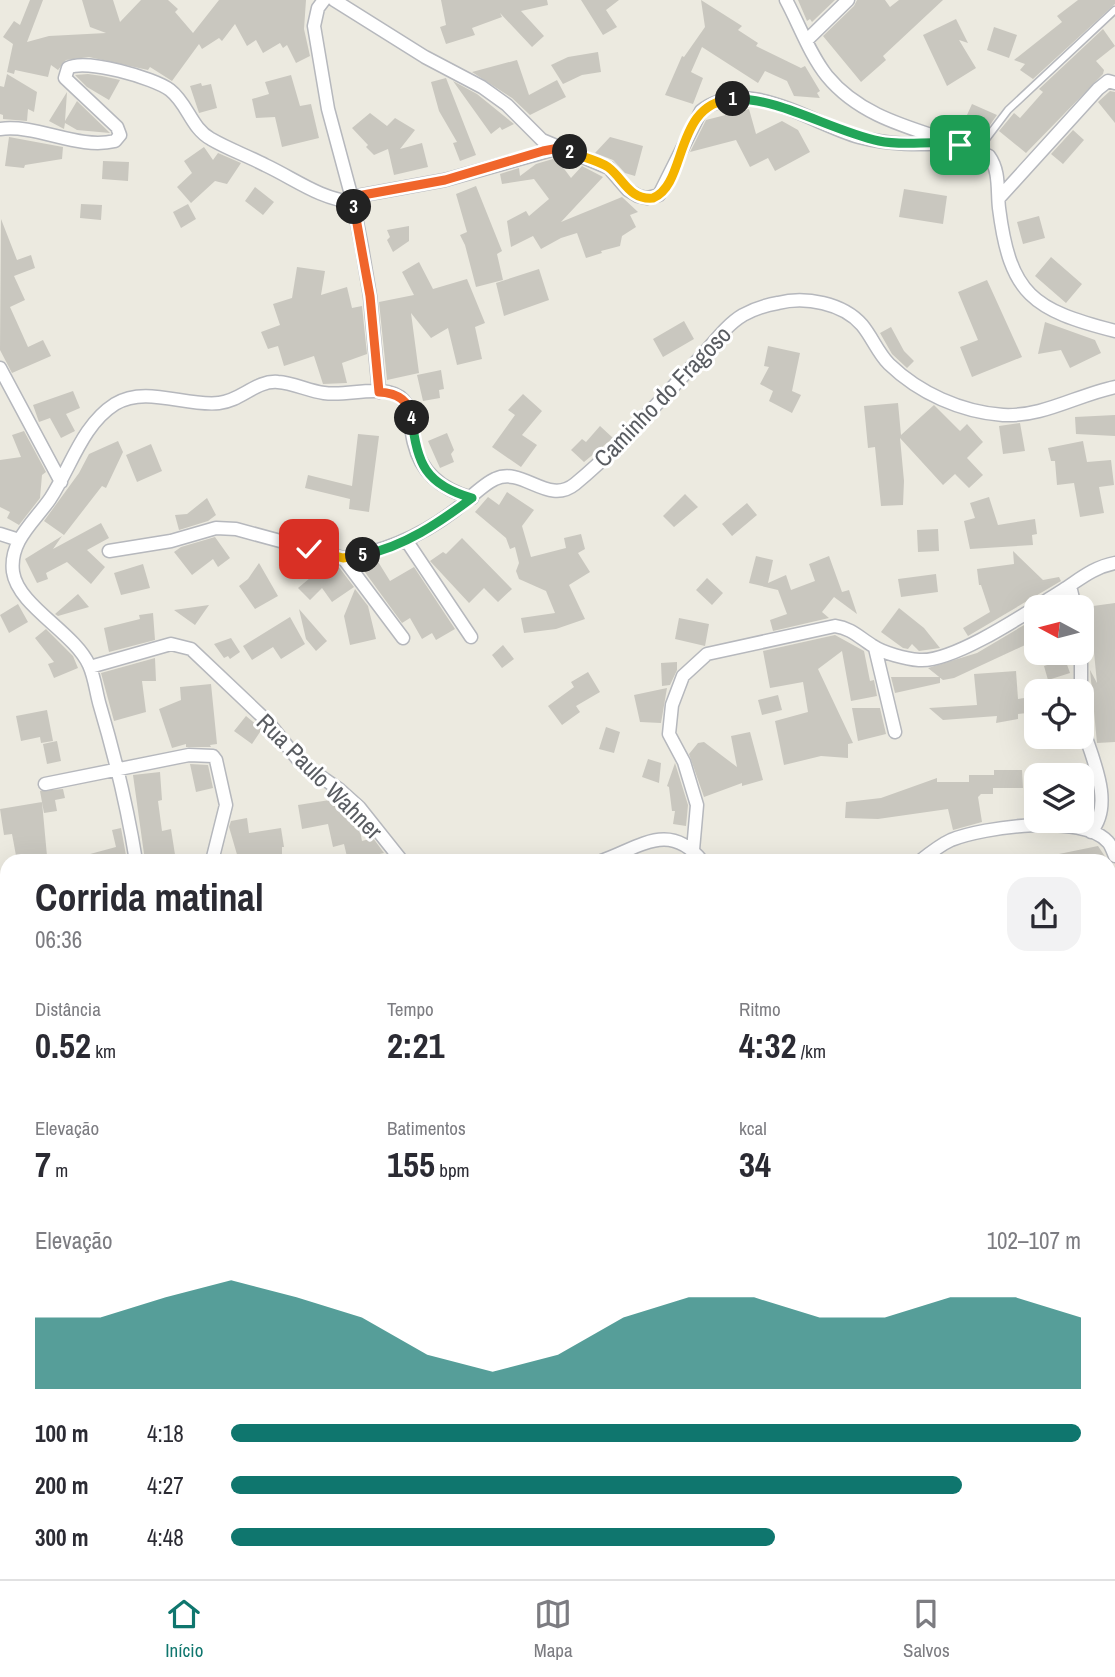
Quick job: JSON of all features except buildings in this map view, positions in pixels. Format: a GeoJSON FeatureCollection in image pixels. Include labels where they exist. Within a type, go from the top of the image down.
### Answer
{"type":"FeatureCollection","features":[{"type":"Feature","properties":{"kind":"street"},"geometry":{"type":"LineString","coordinates":[[324,0],[316,14],[314,26],[328,109],[353,200],[370,296],[379,392]]}},
{"type":"Feature","properties":{"kind":"street"},"geometry":{"type":"LineString","coordinates":[[334,0],[425,57],[482,87],[506,105],[535,135],[559,148],[603,164],[628,190],[647,198],[659,195],[664,188],[701,111],[719,101],[746,98],[771,103],[825,126],[882,142],[906,145],[951,143]]}},
{"type":"Feature","properties":{"kind":"street"},"geometry":{"type":"LineString","coordinates":[[786,0],[826,75],[853,101],[881,117],[989,156],[994,163],[1012,267],[1027,293],[1055,313],[1115,331]]}},
{"type":"Feature","properties":{"kind":"street"},"geometry":{"type":"LineString","coordinates":[[807,40],[848,0]]}},
{"type":"Feature","properties":{"kind":"street"},"geometry":{"type":"LineString","coordinates":[[0,129],[22,129],[99,143],[115,141],[120,135],[117,127],[65,78],[68,68],[74,65],[146,78],[172,91],[195,126],[212,140],[268,166],[325,198],[353,200],[445,180],[559,148]]}},
{"type":"Feature","properties":{"kind":"street"},"geometry":{"type":"LineString","coordinates":[[999,198],[1098,89],[1108,81],[1115,83]]}},
{"type":"Feature","properties":{"kind":"street","name":"Caminho do Fragoso"},"geometry":{"type":"LineString","coordinates":[[109,551],[171,541],[216,528],[236,530],[343,558],[367,555],[406,540],[449,515],[493,480],[502,477],[526,481],[550,491],[567,490],[626,436],[734,322],[763,306],[783,302],[822,303],[844,310],[860,323],[888,362],[909,380],[929,394],[981,412],[1023,415],[1042,412],[1115,387]]}},
{"type":"Feature","properties":{"kind":"street"},"geometry":{"type":"LineString","coordinates":[[0,368],[61,482]]}},
{"type":"Feature","properties":{"kind":"street"},"geometry":{"type":"LineString","coordinates":[[135,854],[120,769],[90,667],[74,642],[31,601],[15,578],[14,557],[19,540],[61,482],[87,430],[106,410],[130,398],[152,397],[218,403],[235,400],[259,386],[277,382],[325,393],[379,392],[396,395],[407,403],[411,413],[413,441],[420,461],[447,489],[472,498]]}},
{"type":"Feature","properties":{"kind":"street"},"geometry":{"type":"LineString","coordinates":[[0,534],[19,540]]}},
{"type":"Feature","properties":{"kind":"street"},"geometry":{"type":"LineString","coordinates":[[406,540],[471,637]]}},
{"type":"Feature","properties":{"kind":"street"},"geometry":{"type":"LineString","coordinates":[[343,558],[403,638]]}},
{"type":"Feature","properties":{"kind":"street"},"geometry":{"type":"LineString","coordinates":[[693,850],[697,805],[684,762],[669,734],[677,688],[689,669],[707,654],[835,626],[844,627],[859,635],[874,648],[917,660],[930,660],[961,649],[1086,574],[1115,563]]}},
{"type":"Feature","properties":{"kind":"street"},"geometry":{"type":"LineString","coordinates":[[1070,586],[1072,595]]}},
{"type":"Feature","properties":{"kind":"street","name":"Rua Paulo Wahner"},"geometry":{"type":"LineString","coordinates":[[90,667],[171,644],[191,649],[268,723],[300,762],[359,807],[396,854]]}},
{"type":"Feature","properties":{"kind":"street"},"geometry":{"type":"LineString","coordinates":[[874,648],[895,732]]}},
{"type":"Feature","properties":{"kind":"street"},"geometry":{"type":"LineString","coordinates":[[1090,749],[1107,797],[1105,815],[1094,828]]}},
{"type":"Feature","properties":{"kind":"street"},"geometry":{"type":"LineString","coordinates":[[44,784],[189,755],[206,754],[215,757],[226,805],[214,854]]}},
{"type":"Feature","properties":{"kind":"street"},"geometry":{"type":"LineString","coordinates":[[930,854],[951,840],[984,832],[1024,828]]}},
{"type":"Feature","properties":{"kind":"street"},"geometry":{"type":"LineString","coordinates":[[1093,833],[1109,842],[1114,854]]}},
{"type":"Feature","properties":{"kind":"street"},"geometry":{"type":"LineString","coordinates":[[616,854],[645,841],[658,839],[671,841],[696,854]]}},
{"type":"Feature","properties":{"kind":"lane"},"geometry":{"type":"LineString","coordinates":[[976,151],[1008,110],[1115,9]]}},
{"type":"Feature","properties":{"kind":"route"},"geometry":{"type":"LineString","coordinates":[[309,549],[343,558],[367,555],[406,540],[472,498],[447,489],[430,474],[420,461],[413,441],[411,413],[407,403],[396,395],[379,392],[370,296],[352,197],[445,180],[559,148],[609,168],[628,190],[638,196],[653,198],[664,188],[701,111],[710,104],[727,99],[746,98],[771,103],[825,126],[882,142],[960,145]]}}]}
